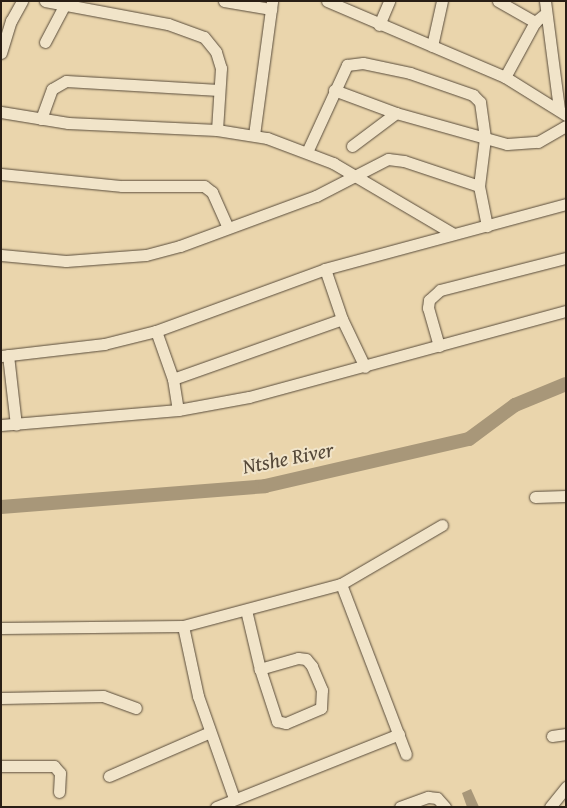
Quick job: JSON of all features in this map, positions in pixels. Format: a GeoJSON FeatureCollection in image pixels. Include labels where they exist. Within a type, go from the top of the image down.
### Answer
{"type":"FeatureCollection","features":[{"type":"Feature","properties":{"kind":"street"},"geometry":{"type":"LineString","coordinates":[[1,53],[11,21],[22,1]]}},
{"type":"Feature","properties":{"kind":"street"},"geometry":{"type":"LineString","coordinates":[[45,1],[182,27],[204,37],[219,59],[217,130]]}},
{"type":"Feature","properties":{"kind":"street"},"geometry":{"type":"LineString","coordinates":[[224,1],[272,5],[254,135]]}},
{"type":"Feature","properties":{"kind":"street"},"geometry":{"type":"LineString","coordinates":[[327,1],[505,77],[563,112]]}},
{"type":"Feature","properties":{"kind":"street"},"geometry":{"type":"LineString","coordinates":[[379,24],[389,1]]}},
{"type":"Feature","properties":{"kind":"street"},"geometry":{"type":"LineString","coordinates":[[432,46],[442,1]]}},
{"type":"Feature","properties":{"kind":"street"},"geometry":{"type":"LineString","coordinates":[[498,1],[535,22]]}},
{"type":"Feature","properties":{"kind":"street"},"geometry":{"type":"LineString","coordinates":[[545,1],[563,112]]}},
{"type":"Feature","properties":{"kind":"street"},"geometry":{"type":"LineString","coordinates":[[46,42],[64,6]]}},
{"type":"Feature","properties":{"kind":"street"},"geometry":{"type":"LineString","coordinates":[[505,77],[535,22],[546,14]]}},
{"type":"Feature","properties":{"kind":"street"},"geometry":{"type":"LineString","coordinates":[[307,152],[343,68],[350,64],[410,73],[476,97],[481,105],[485,138],[479,186],[487,226]]}},
{"type":"Feature","properties":{"kind":"street"},"geometry":{"type":"LineString","coordinates":[[41,119],[52,89],[62,82],[219,90]]}},
{"type":"Feature","properties":{"kind":"street"},"geometry":{"type":"LineString","coordinates":[[334,90],[396,113],[485,138],[527,145],[554,135],[566,126]]}},
{"type":"Feature","properties":{"kind":"street"},"geometry":{"type":"LineString","coordinates":[[1,112],[89,125],[217,130],[254,135],[307,152],[356,175],[452,233]]}},
{"type":"Feature","properties":{"kind":"street"},"geometry":{"type":"LineString","coordinates":[[352,146],[396,113]]}},
{"type":"Feature","properties":{"kind":"street"},"geometry":{"type":"LineString","coordinates":[[1,255],[66,261],[146,255],[316,196],[382,160],[396,159],[479,186]]}},
{"type":"Feature","properties":{"kind":"street"},"geometry":{"type":"LineString","coordinates":[[1,174],[122,186],[204,186],[212,192],[228,228]]}},
{"type":"Feature","properties":{"kind":"street"},"geometry":{"type":"LineString","coordinates":[[16,424],[5,356],[104,344],[156,331],[324,269],[452,233],[487,226],[566,204]]}},
{"type":"Feature","properties":{"kind":"street"},"geometry":{"type":"LineString","coordinates":[[439,346],[428,308],[430,300],[440,290],[566,258]]}},
{"type":"Feature","properties":{"kind":"street"},"geometry":{"type":"LineString","coordinates":[[324,269],[342,319],[365,367]]}},
{"type":"Feature","properties":{"kind":"street"},"geometry":{"type":"LineString","coordinates":[[1,425],[178,410],[299,386],[566,311]]}},
{"type":"Feature","properties":{"kind":"street"},"geometry":{"type":"LineString","coordinates":[[173,379],[342,319]]}},
{"type":"Feature","properties":{"kind":"street"},"geometry":{"type":"LineString","coordinates":[[156,331],[173,379],[178,410]]}},
{"type":"Feature","properties":{"kind":"street"},"geometry":{"type":"LineString","coordinates":[[535,497],[566,496]]}},
{"type":"Feature","properties":{"kind":"street"},"geometry":{"type":"LineString","coordinates":[[1,628],[183,626],[341,584],[442,525]]}},
{"type":"Feature","properties":{"kind":"street"},"geometry":{"type":"LineString","coordinates":[[341,584],[406,754]]}},
{"type":"Feature","properties":{"kind":"street"},"geometry":{"type":"LineString","coordinates":[[246,610],[260,669],[277,721],[286,723],[321,708],[322,690],[312,666],[306,659],[298,658],[260,669]]}},
{"type":"Feature","properties":{"kind":"street"},"geometry":{"type":"LineString","coordinates":[[183,626],[210,732],[234,798]]}},
{"type":"Feature","properties":{"kind":"street"},"geometry":{"type":"LineString","coordinates":[[1,698],[103,696],[136,708]]}},
{"type":"Feature","properties":{"kind":"street"},"geometry":{"type":"LineString","coordinates":[[110,776],[210,732]]}},
{"type":"Feature","properties":{"kind":"street"},"geometry":{"type":"LineString","coordinates":[[216,807],[234,798],[399,734]]}},
{"type":"Feature","properties":{"kind":"street"},"geometry":{"type":"LineString","coordinates":[[552,736],[566,734]]}},
{"type":"Feature","properties":{"kind":"street"},"geometry":{"type":"LineString","coordinates":[[1,766],[54,766],[60,772],[59,792]]}},
{"type":"Feature","properties":{"kind":"street"},"geometry":{"type":"LineString","coordinates":[[550,807],[566,787]]}},
{"type":"Feature","properties":{"kind":"street"},"geometry":{"type":"LineString","coordinates":[[400,807],[428,797],[437,798],[445,807]]}},
{"type":"Feature","properties":{"kind":"shaded area"},"geometry":{"type":"Polygon","coordinates":[[[471,789],[479,807],[467,807],[462,793],[471,789]]]}},
{"type":"Feature","properties":{"kind":"waterway","name":"Ntshe River"},"geometry":{"type":"LineString","coordinates":[[1,507],[265,486],[469,439],[515,405],[566,384]]}}]}
